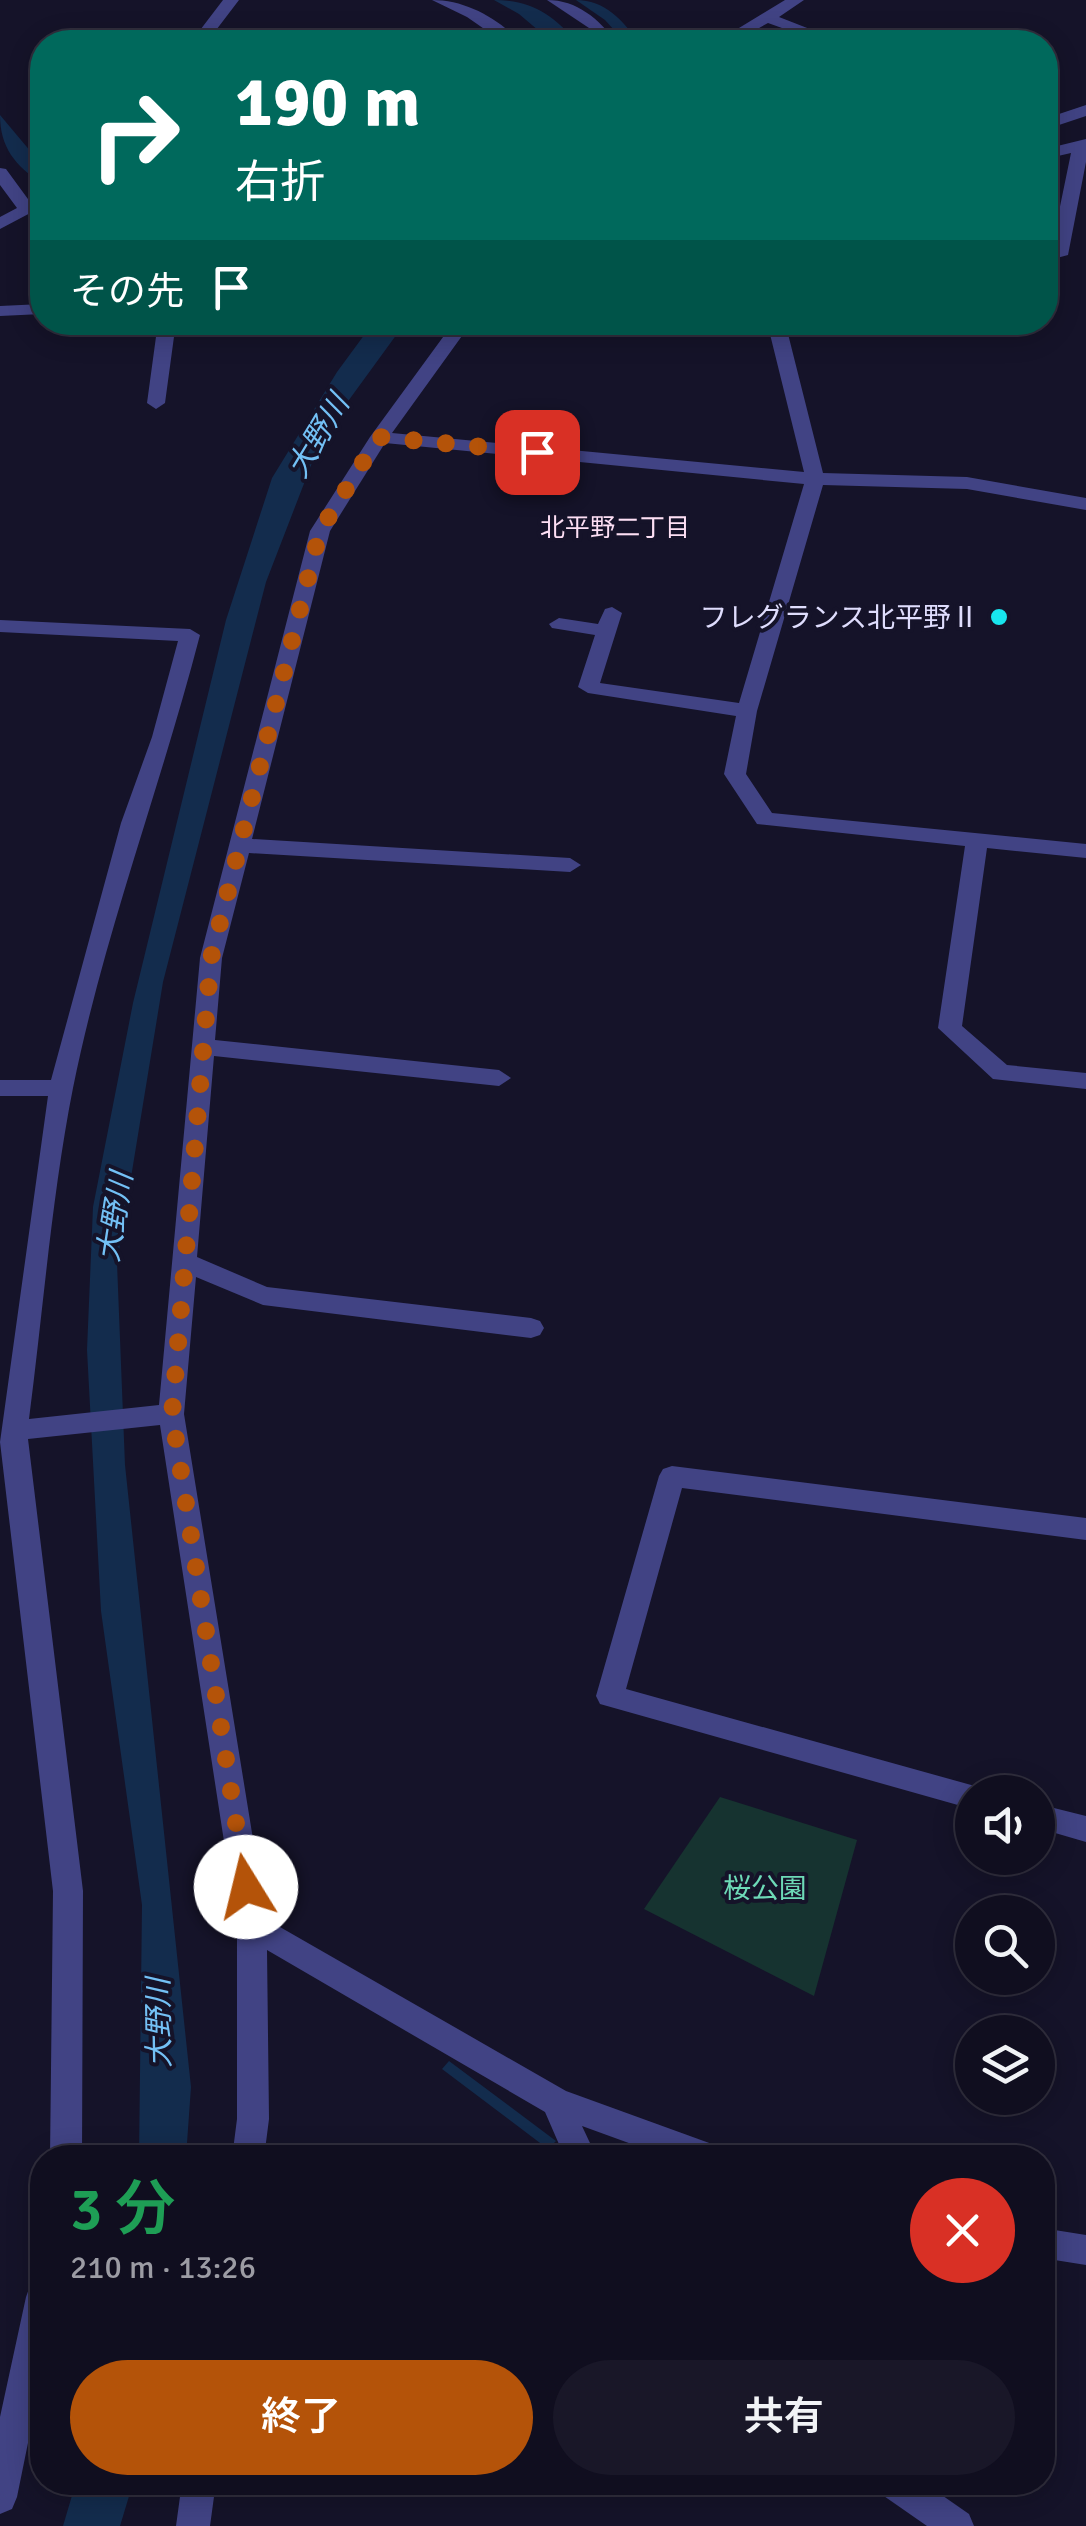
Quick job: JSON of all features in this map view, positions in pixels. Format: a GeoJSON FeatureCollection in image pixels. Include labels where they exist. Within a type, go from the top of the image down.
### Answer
{"type":"FeatureCollection","features":[{"type":"Feature","properties":{"kind":"street"},"geometry":{"type":"LineString","coordinates":[[207,30],[231,0]]}},
{"type":"Feature","properties":{"kind":"street"},"geometry":{"type":"LineString","coordinates":[[440,0],[473,14],[495,30]]}},
{"type":"Feature","properties":{"kind":"street"},"geometry":{"type":"LineString","coordinates":[[555,0],[598,30]]}},
{"type":"Feature","properties":{"kind":"street"},"geometry":{"type":"LineString","coordinates":[[746,30],[796,0]]}},
{"type":"Feature","properties":{"kind":"street"},"geometry":{"type":"LineString","coordinates":[[768,18],[802,30]]}},
{"type":"Feature","properties":{"kind":"street"},"geometry":{"type":"LineString","coordinates":[[1058,120],[1086,110]]}},
{"type":"Feature","properties":{"kind":"street"},"geometry":{"type":"LineString","coordinates":[[1058,151],[1083,144],[1058,256]]}},
{"type":"Feature","properties":{"kind":"street"},"geometry":{"type":"LineString","coordinates":[[0,173],[27,210],[0,224]]}},
{"type":"Feature","properties":{"kind":"street"},"geometry":{"type":"LineString","coordinates":[[0,311],[30,310]]}},
{"type":"Feature","properties":{"kind":"street"},"geometry":{"type":"LineString","coordinates":[[156,403],[165,335]]}},
{"type":"Feature","properties":{"kind":"street"},"geometry":{"type":"LineString","coordinates":[[250,2145],[254,2119],[252,1926],[172,1414],[211,958],[320,531],[379,437],[454,335]]}},
{"type":"Feature","properties":{"kind":"street"},"geometry":{"type":"LineString","coordinates":[[779,335],[814,479],[747,711],[735,774],[764,819],[1086,851]]}},
{"type":"Feature","properties":{"kind":"street"},"geometry":{"type":"LineString","coordinates":[[379,437],[814,479],[967,484],[1086,504]]}},
{"type":"Feature","properties":{"kind":"street"},"geometry":{"type":"LineString","coordinates":[[560,624],[609,622],[588,688],[747,711]]}},
{"type":"Feature","properties":{"kind":"street"},"geometry":{"type":"LineString","coordinates":[[0,626],[190,635],[163,737],[132,823],[61,1088],[7,1431],[68,1891],[66,2145]]}},
{"type":"Feature","properties":{"kind":"street"},"geometry":{"type":"LineString","coordinates":[[976,841],[950,1028],[1001,1073],[1086,1081]]}},
{"type":"Feature","properties":{"kind":"street"},"geometry":{"type":"LineString","coordinates":[[240,845],[570,865]]}},
{"type":"Feature","properties":{"kind":"street"},"geometry":{"type":"LineString","coordinates":[[204,1047],[499,1078]]}},
{"type":"Feature","properties":{"kind":"street"},"geometry":{"type":"LineString","coordinates":[[0,1088],[61,1088]]}},
{"type":"Feature","properties":{"kind":"street"},"geometry":{"type":"LineString","coordinates":[[185,1262],[263,1296],[531,1328]]}},
{"type":"Feature","properties":{"kind":"street"},"geometry":{"type":"LineString","coordinates":[[7,1431],[172,1414]]}},
{"type":"Feature","properties":{"kind":"street"},"geometry":{"type":"LineString","coordinates":[[955,1793],[610,1696],[672,1476],[1086,1530]]}},
{"type":"Feature","properties":{"kind":"street"},"geometry":{"type":"LineString","coordinates":[[1055,1821],[1086,1829]]}},
{"type":"Feature","properties":{"kind":"street"},"geometry":{"type":"LineString","coordinates":[[252,1926],[556,2102],[676,2145]]}},
{"type":"Feature","properties":{"kind":"street"},"geometry":{"type":"LineString","coordinates":[[556,2102],[575,2145]]}},
{"type":"Feature","properties":{"kind":"street"},"geometry":{"type":"LineString","coordinates":[[1055,2245],[1086,2250]]}},
{"type":"Feature","properties":{"kind":"street"},"geometry":{"type":"LineString","coordinates":[[0,2497],[30,2354]]}},
{"type":"Feature","properties":{"kind":"street"},"geometry":{"type":"LineString","coordinates":[[193,2526],[198,2495]]}},
{"type":"Feature","properties":{"kind":"street"},"geometry":{"type":"LineString","coordinates":[[912,2495],[957,2526]]}},
{"type":"Feature","properties":{"kind":"green space","name":"桜公園"},"geometry":{"type":"Polygon","coordinates":[[[720,1797],[857,1840],[814,1996],[644,1909],[720,1797]]]}},
{"type":"Feature","properties":{"kind":"water"},"geometry":{"type":"Polygon","coordinates":[[[494,0],[530,6],[565,30],[538,30],[494,0]]]}},
{"type":"Feature","properties":{"kind":"water"},"geometry":{"type":"Polygon","coordinates":[[[0,115],[30,151],[30,174],[11,155],[0,115]]]}},
{"type":"Feature","properties":{"kind":"water","name":"大野川"},"geometry":{"type":"Polygon","coordinates":[[[364,335],[396,335],[322,437],[266,582],[163,982],[117,1263],[125,1465],[191,2087],[187,2145],[139,2145],[142,1905],[101,1611],[87,1350],[93,1207],[133,1003],[226,620],[272,478],[364,335]]]}},
{"type":"Feature","properties":{"kind":"water"},"geometry":{"type":"Polygon","coordinates":[[[449,2061],[556,2141],[543,2145],[442,2069],[449,2061]]]}},
{"type":"Feature","properties":{"kind":"water"},"geometry":{"type":"Polygon","coordinates":[[[72,2495],[129,2495],[120,2526],[63,2526],[72,2495]]]}},
{"type":"Feature","properties":{"kind":"waterway"},"geometry":{"type":"LineString","coordinates":[[583,0],[610,17],[621,30]]}},
{"type":"Feature","properties":{"kind":"place","name":"フレグランス北平野Ⅱ"},"geometry":{"type":"Point","coordinates":[999,617]}},
{"type":"Feature","properties":{"kind":"district","name":"北平野二丁目"},"geometry":{"type":"Point","coordinates":[615,527]}},
{"type":"Feature","properties":{"kind":"route"},"geometry":{"type":"LineString","coordinates":[[246,1887],[172,1414],[211,958],[320,531],[379,437],[537,452]]}}]}
